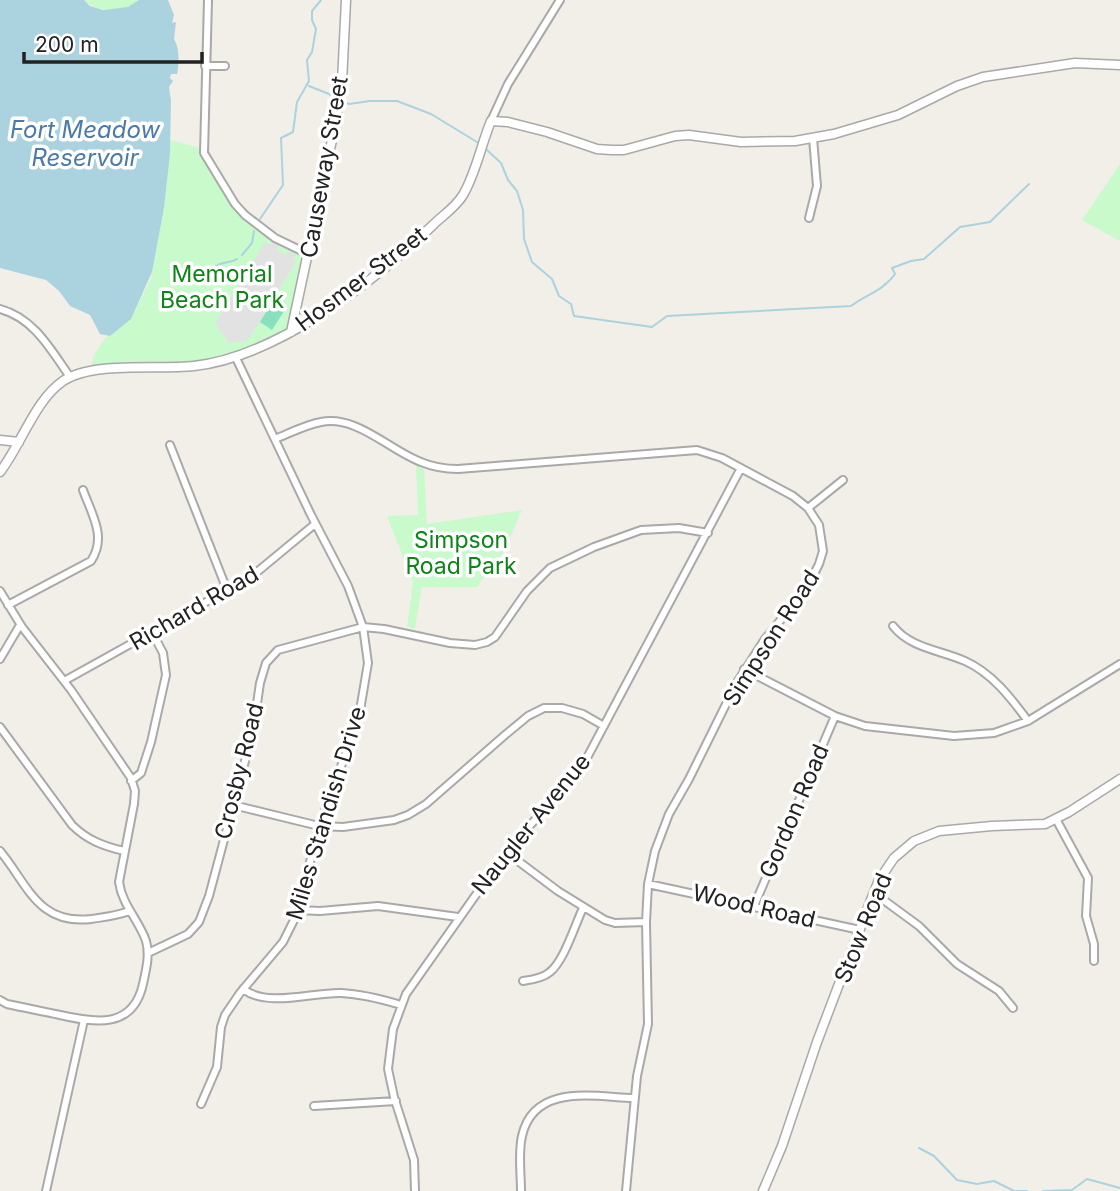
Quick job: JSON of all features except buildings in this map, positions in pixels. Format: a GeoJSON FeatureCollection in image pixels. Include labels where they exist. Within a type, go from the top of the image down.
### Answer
{"type":"FeatureCollection","features":[{"type":"Feature","properties":{"kind":"street"},"geometry":{"type":"LineString","coordinates":[[208,0],[203,149],[230,196],[245,215],[267,233],[308,254]]}},
{"type":"Feature","properties":{"kind":"street","name":"Causeway Street"},"geometry":{"type":"LineString","coordinates":[[291,332],[335,125],[344,58],[346,0]]}},
{"type":"Feature","properties":{"kind":"street","name":"Hosmer Street"},"geometry":{"type":"LineString","coordinates":[[70,377],[83,372],[109,369],[192,366],[236,358],[260,349],[291,332],[386,266],[456,205],[469,183],[491,121],[508,84],[560,0]]}},
{"type":"Feature","properties":{"kind":"street"},"geometry":{"type":"LineString","coordinates":[[491,121],[508,122],[597,149],[611,150],[624,150],[688,135],[755,142],[813,138],[898,115],[957,86],[982,77],[1075,63],[1120,65]]}},
{"type":"Feature","properties":{"kind":"street"},"geometry":{"type":"LineString","coordinates":[[205,66],[225,66]]}},
{"type":"Feature","properties":{"kind":"street"},"geometry":{"type":"LineString","coordinates":[[809,218],[817,186],[813,138]]}},
{"type":"Feature","properties":{"kind":"street"},"geometry":{"type":"LineString","coordinates":[[0,309],[17,315],[30,324],[70,377],[48,396],[0,472]]}},
{"type":"Feature","properties":{"kind":"street","name":"Miles Standish Drive"},"geometry":{"type":"LineString","coordinates":[[201,1104],[218,1067],[221,1027],[225,1015],[283,942],[297,910],[319,826],[359,716],[368,663],[363,627],[348,586],[315,524],[236,358]]}},
{"type":"Feature","properties":{"kind":"street"},"geometry":{"type":"LineString","coordinates":[[275,439],[323,421],[336,421],[361,430],[419,462],[445,469],[511,466],[684,450],[710,453],[781,489],[808,508],[843,480]]}},
{"type":"Feature","properties":{"kind":"street"},"geometry":{"type":"LineString","coordinates":[[0,440],[19,442]]}},
{"type":"Feature","properties":{"kind":"street"},"geometry":{"type":"LineString","coordinates":[[170,444],[227,590]]}},
{"type":"Feature","properties":{"kind":"street","name":"Naugler Avenue"},"geometry":{"type":"LineString","coordinates":[[415,1191],[414,1160],[388,1069],[393,1030],[401,1005],[420,971],[506,852],[574,778],[741,468]]}},
{"type":"Feature","properties":{"kind":"street"},"geometry":{"type":"LineString","coordinates":[[8,605],[91,561],[98,550],[100,540],[83,490]]}},
{"type":"Feature","properties":{"kind":"street","name":"Simpson Road"},"geometry":{"type":"LineString","coordinates":[[626,1191],[634,1098],[648,1024],[646,922],[648,884],[655,852],[669,814],[744,669],[773,628],[807,588],[819,564],[822,538],[819,525],[808,508]]}},
{"type":"Feature","properties":{"kind":"street","name":"Richard Road"},"geometry":{"type":"LineString","coordinates":[[64,681],[268,565],[315,524]]}},
{"type":"Feature","properties":{"kind":"street"},"geometry":{"type":"LineString","coordinates":[[363,627],[475,645],[495,637],[527,591],[550,568],[594,547],[641,530],[679,528],[708,533]]}},
{"type":"Feature","properties":{"kind":"street"},"geometry":{"type":"LineString","coordinates":[[0,591],[20,625],[64,681],[117,756],[131,781],[135,791],[134,804],[119,882],[121,895],[141,930],[148,953],[140,994],[124,1015],[112,1020],[84,1020],[7,1004],[0,1000]]}},
{"type":"Feature","properties":{"kind":"street"},"geometry":{"type":"LineString","coordinates":[[0,659],[20,625]]}},
{"type":"Feature","properties":{"kind":"street"},"geometry":{"type":"LineString","coordinates":[[893,626],[901,637],[977,668],[997,684],[1028,721]]}},
{"type":"Feature","properties":{"kind":"street","name":"Crosby Road"},"geometry":{"type":"LineString","coordinates":[[148,953],[188,934],[199,922],[209,896],[253,733],[266,663],[278,650],[363,627]]}},
{"type":"Feature","properties":{"kind":"street"},"geometry":{"type":"LineString","coordinates":[[131,781],[141,773],[166,675],[163,653],[152,632]]}},
{"type":"Feature","properties":{"kind":"street"},"geometry":{"type":"LineString","coordinates":[[744,669],[835,716],[865,726],[954,736],[994,733],[1028,721],[1120,664]]}},
{"type":"Feature","properties":{"kind":"street"},"geometry":{"type":"LineString","coordinates":[[233,805],[319,826],[343,827],[394,820],[426,804],[528,716],[544,708],[562,708],[583,714],[604,726]]}},
{"type":"Feature","properties":{"kind":"street","name":"Gordon Road"},"geometry":{"type":"LineString","coordinates":[[754,906],[835,716]]}},
{"type":"Feature","properties":{"kind":"street"},"geometry":{"type":"LineString","coordinates":[[0,727],[82,835],[94,842],[124,851]]}},
{"type":"Feature","properties":{"kind":"street","name":"Stow Road"},"geometry":{"type":"LineString","coordinates":[[763,1191],[874,893],[894,858],[926,835],[952,828],[1045,824],[1120,779]]}},
{"type":"Feature","properties":{"kind":"street"},"geometry":{"type":"LineString","coordinates":[[1056,819],[1087,878],[1086,916],[1094,944],[1094,961]]}},
{"type":"Feature","properties":{"kind":"street"},"geometry":{"type":"LineString","coordinates":[[0,851],[37,902],[52,915],[66,920],[83,920],[120,915],[129,911]]}},
{"type":"Feature","properties":{"kind":"street"},"geometry":{"type":"LineString","coordinates":[[506,852],[583,908],[604,920],[615,923],[646,922]]}},
{"type":"Feature","properties":{"kind":"street","name":"Wood Road"},"geometry":{"type":"LineString","coordinates":[[648,884],[860,930]]}},
{"type":"Feature","properties":{"kind":"street"},"geometry":{"type":"LineString","coordinates":[[874,893],[919,926],[957,964],[999,991],[1013,1008]]}},
{"type":"Feature","properties":{"kind":"street"},"geometry":{"type":"LineString","coordinates":[[297,910],[320,911],[378,906],[458,917]]}},
{"type":"Feature","properties":{"kind":"street"},"geometry":{"type":"LineString","coordinates":[[523,981],[533,980],[550,972],[583,908]]}},
{"type":"Feature","properties":{"kind":"street"},"geometry":{"type":"LineString","coordinates":[[243,989],[267,998],[339,993],[363,995],[401,1005]]}},
{"type":"Feature","properties":{"kind":"street"},"geometry":{"type":"LineString","coordinates":[[46,1191],[84,1020]]}},
{"type":"Feature","properties":{"kind":"street"},"geometry":{"type":"LineString","coordinates":[[522,1191],[522,1136],[529,1118],[539,1107],[557,1097],[570,1095],[634,1098]]}},
{"type":"Feature","properties":{"kind":"street"},"geometry":{"type":"LineString","coordinates":[[314,1107],[396,1101]]}},
{"type":"Feature","properties":{"kind":"green space"},"geometry":{"type":"Polygon","coordinates":[[[84,0],[139,0],[126,7],[111,10],[96,7],[84,0]]]}},
{"type":"Feature","properties":{"kind":"green space","name":"Memorial Beach Park"},"geometry":{"type":"Polygon","coordinates":[[[171,140],[203,149],[225,187],[252,221],[308,254],[291,332],[223,361],[90,371],[94,355],[106,337],[134,313],[151,278],[164,208],[171,140]]]}},
{"type":"Feature","properties":{"kind":"green space"},"geometry":{"type":"Polygon","coordinates":[[[1120,164],[1120,241],[1082,220],[1120,164]]]}},
{"type":"Feature","properties":{"kind":"green space"},"geometry":{"type":"Polygon","coordinates":[[[273,300],[286,308],[272,330],[260,322],[273,300]]]}},
{"type":"Feature","properties":{"kind":"green space","name":"Simpson Road Park"},"geometry":{"type":"Polygon","coordinates":[[[416,465],[424,469],[427,524],[522,510],[503,553],[477,587],[422,587],[415,629],[407,627],[413,582],[387,516],[418,515],[416,465]]]}},
{"type":"Feature","properties":{"kind":"shaded area"},"geometry":{"type":"Polygon","coordinates":[[[272,241],[279,245],[277,250],[286,255],[289,251],[295,255],[293,260],[296,262],[248,340],[229,343],[215,323],[265,242],[270,245],[272,241]]]}},
{"type":"Feature","properties":{"kind":"water","name":"Fort Meadow Reservoir"},"geometry":{"type":"Polygon","coordinates":[[[0,0],[84,0],[90,6],[103,10],[128,7],[139,0],[168,0],[174,15],[172,23],[176,22],[174,39],[178,65],[177,74],[171,74],[170,78],[173,81],[169,87],[170,153],[164,208],[152,272],[131,319],[110,336],[100,334],[90,315],[70,306],[46,280],[0,268],[0,0]]]}},
{"type":"Feature","properties":{"kind":"waterway"},"geometry":{"type":"LineString","coordinates":[[260,219],[283,185],[281,138],[293,132],[297,102],[309,81],[307,60],[312,52],[316,29],[312,11],[321,0]]}},
{"type":"Feature","properties":{"kind":"waterway"},"geometry":{"type":"LineString","coordinates":[[309,86],[334,96]]}},
{"type":"Feature","properties":{"kind":"waterway"},"geometry":{"type":"LineString","coordinates":[[345,102],[397,101],[431,114],[477,142]]}},
{"type":"Feature","properties":{"kind":"waterway"},"geometry":{"type":"LineString","coordinates":[[487,150],[501,163],[508,180],[517,191],[523,210],[524,239],[532,262],[552,279],[559,296],[571,304],[574,316],[652,327],[667,316],[851,306],[886,284],[895,274],[892,268],[924,259],[960,227],[990,222],[1029,184]]}},
{"type":"Feature","properties":{"kind":"waterway"},"geometry":{"type":"LineString","coordinates":[[242,255],[252,243],[254,231]]}},
{"type":"Feature","properties":{"kind":"waterway"},"geometry":{"type":"LineString","coordinates":[[189,276],[202,276],[220,264],[237,259]]}},
{"type":"Feature","properties":{"kind":"waterway"},"geometry":{"type":"LineString","coordinates":[[919,1148],[934,1156],[957,1180],[977,1184],[994,1181],[1014,1191]]}},
{"type":"Feature","properties":{"kind":"waterway"},"geometry":{"type":"LineString","coordinates":[[1043,1191],[1072,1190],[1087,1179],[1120,1188]]}},
{"type":"Feature","properties":{"kind":"waterway"},"geometry":{"type":"LineString","coordinates":[[1016,1191],[1027,1191]]}}]}
